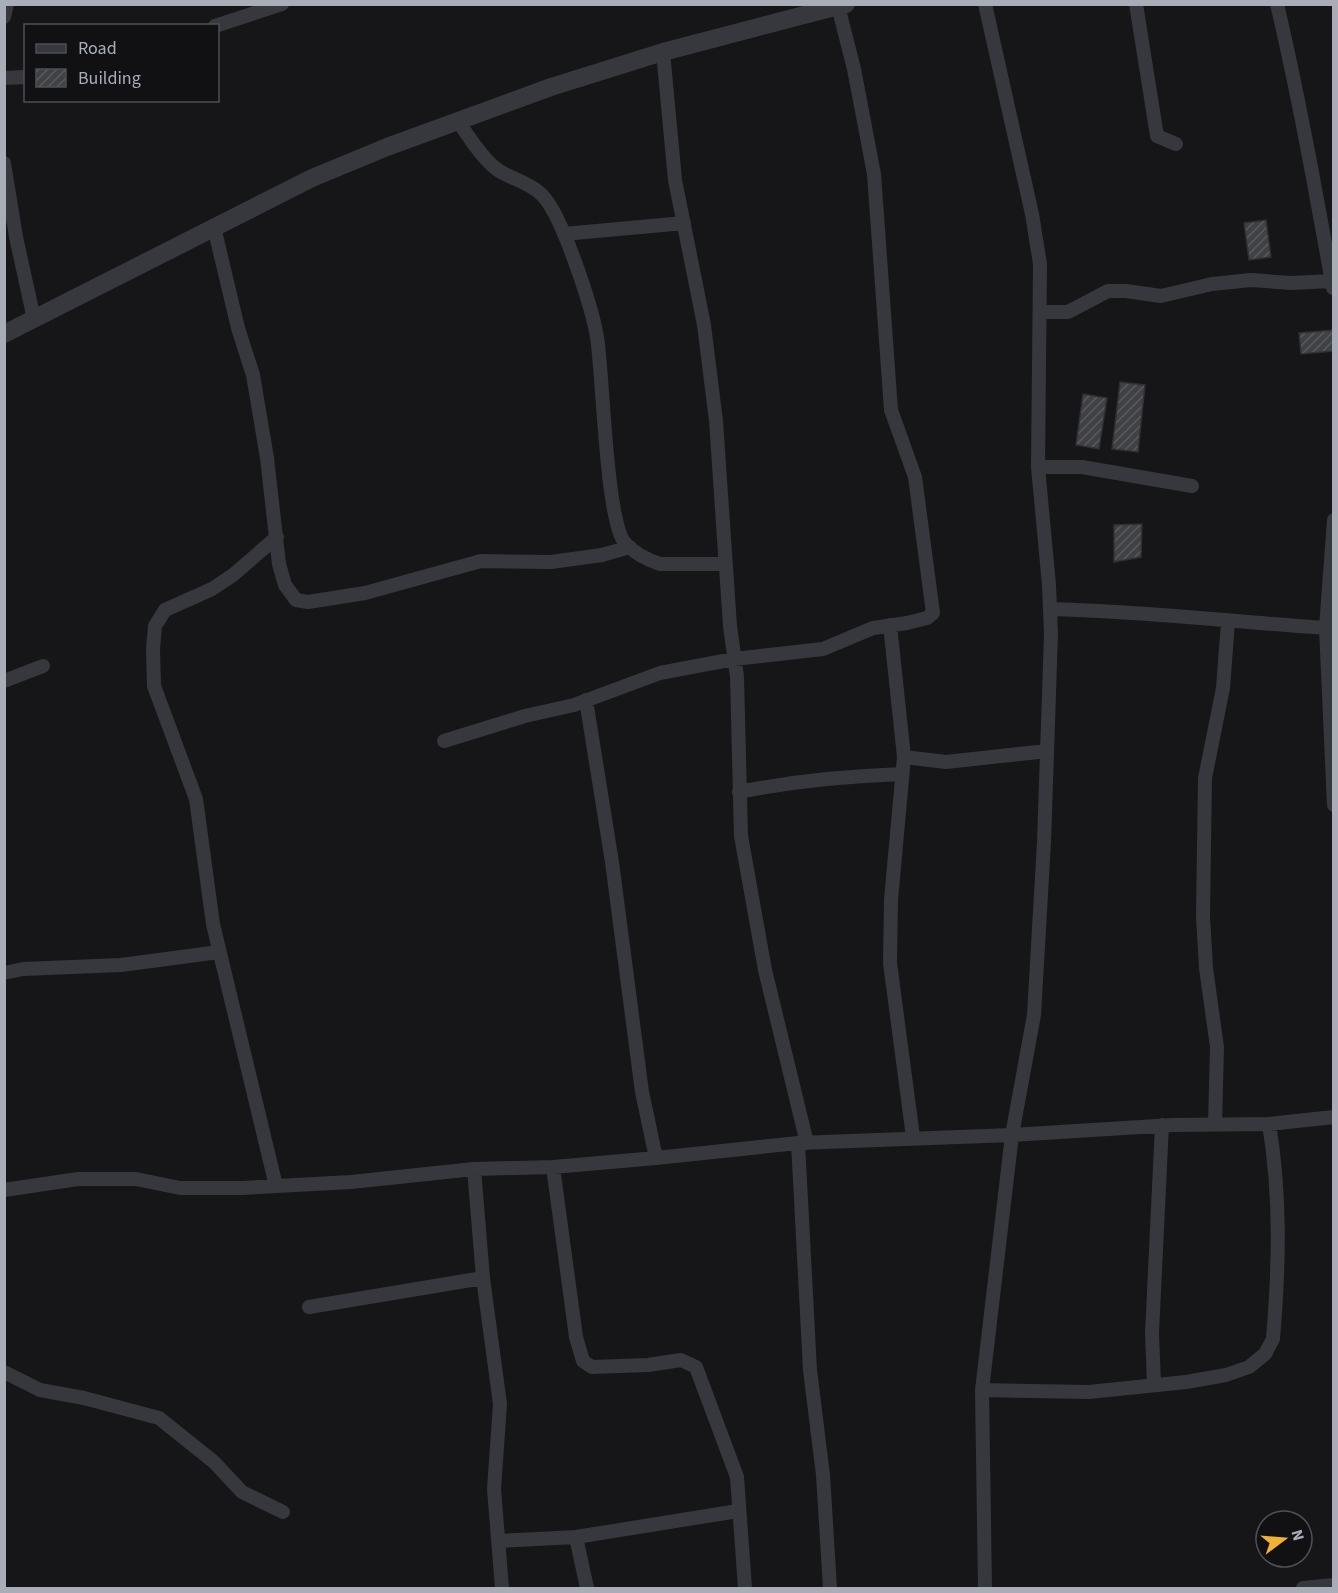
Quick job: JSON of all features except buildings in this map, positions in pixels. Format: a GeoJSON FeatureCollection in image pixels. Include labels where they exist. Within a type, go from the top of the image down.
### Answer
{"type":"FeatureCollection","features":[{"type":"Feature","properties":{"kind":"street"},"geometry":{"type":"LineString","coordinates":[[4,17],[8,4]]}},
{"type":"Feature","properties":{"kind":"street"},"geometry":{"type":"LineString","coordinates":[[219,25],[282,4]]}},
{"type":"Feature","properties":{"kind":"street"},"geometry":{"type":"LineString","coordinates":[[984,1588],[982,1390],[1012,1135],[1034,1015],[1047,751],[1050,609],[1038,467],[1040,264],[1032,214],[985,4]]}},
{"type":"Feature","properties":{"kind":"street"},"geometry":{"type":"LineString","coordinates":[[1136,4],[1157,136],[1176,144]]}},
{"type":"Feature","properties":{"kind":"street"},"geometry":{"type":"LineString","coordinates":[[1040,312],[1068,312],[1107,291],[1161,296],[1212,284],[1251,280],[1333,285],[1320,207],[1277,4]]}},
{"type":"Feature","properties":{"kind":"street"},"geometry":{"type":"LineString","coordinates":[[4,334],[312,178],[551,87],[663,52],[842,5],[874,174],[891,411],[915,477],[933,613],[927,618],[856,633],[823,649],[734,658],[660,672],[586,700],[444,741]]}},
{"type":"Feature","properties":{"kind":"street"},"geometry":{"type":"LineString","coordinates":[[663,52],[675,180],[704,325],[713,399],[734,658],[741,836],[765,970],[803,1143],[810,1370],[824,1475],[830,1588]]}},
{"type":"Feature","properties":{"kind":"street"},"geometry":{"type":"LineString","coordinates":[[4,78],[24,77]]}},
{"type":"Feature","properties":{"kind":"street"},"geometry":{"type":"LineString","coordinates":[[458,121],[496,169],[526,182],[544,196],[564,234],[590,300],[597,339],[603,414],[617,522],[624,543],[660,564],[725,564]]}},
{"type":"Feature","properties":{"kind":"street"},"geometry":{"type":"LineString","coordinates":[[4,163],[16,237],[34,319]]}},
{"type":"Feature","properties":{"kind":"street"},"geometry":{"type":"LineString","coordinates":[[564,234],[684,223]]}},
{"type":"Feature","properties":{"kind":"street"},"geometry":{"type":"LineString","coordinates":[[214,227],[238,328],[253,375],[285,585],[296,600],[308,602],[365,593],[481,561],[551,562],[602,555],[630,548]]}},
{"type":"Feature","properties":{"kind":"street"},"geometry":{"type":"LineString","coordinates":[[1038,467],[1082,468],[1192,486]]}},
{"type":"Feature","properties":{"kind":"street"},"geometry":{"type":"LineString","coordinates":[[1334,520],[1326,628],[1334,805]]}},
{"type":"Feature","properties":{"kind":"street"},"geometry":{"type":"LineString","coordinates":[[276,1186],[213,924],[196,799],[154,686],[155,626],[165,610],[213,589],[277,537]]}},
{"type":"Feature","properties":{"kind":"street"},"geometry":{"type":"LineString","coordinates":[[1050,609],[1170,614],[1228,622],[1326,628]]}},
{"type":"Feature","properties":{"kind":"street"},"geometry":{"type":"LineString","coordinates":[[1215,1125],[1217,1047],[1206,968],[1203,916],[1205,778],[1223,688],[1228,622]]}},
{"type":"Feature","properties":{"kind":"street"},"geometry":{"type":"LineString","coordinates":[[890,625],[904,757],[891,900],[890,963],[913,1137]]}},
{"type":"Feature","properties":{"kind":"street"},"geometry":{"type":"LineString","coordinates":[[4,681],[43,666]]}},
{"type":"Feature","properties":{"kind":"street"},"geometry":{"type":"LineString","coordinates":[[586,700],[612,862],[642,1092],[656,1158]]}},
{"type":"Feature","properties":{"kind":"street"},"geometry":{"type":"LineString","coordinates":[[904,757],[946,762],[1047,751]]}},
{"type":"Feature","properties":{"kind":"street"},"geometry":{"type":"LineString","coordinates":[[739,792],[837,777],[902,774]]}},
{"type":"Feature","properties":{"kind":"street"},"geometry":{"type":"LineString","coordinates":[[4,974],[23,969],[121,965],[219,952]]}},
{"type":"Feature","properties":{"kind":"street"},"geometry":{"type":"LineString","coordinates":[[4,1190],[78,1179],[136,1179],[180,1188],[351,1182],[474,1169],[553,1167],[803,1143],[1012,1135],[1162,1125],[1269,1124],[1334,1117]]}},
{"type":"Feature","properties":{"kind":"street"},"geometry":{"type":"LineString","coordinates":[[982,1390],[1089,1392],[1196,1380],[1249,1367],[1265,1354],[1273,1339],[1279,1230],[1277,1169],[1269,1124]]}},
{"type":"Feature","properties":{"kind":"street"},"geometry":{"type":"LineString","coordinates":[[1154,1384],[1152,1333],[1162,1125]]}},
{"type":"Feature","properties":{"kind":"street"},"geometry":{"type":"LineString","coordinates":[[553,1167],[576,1337],[583,1361],[592,1367],[607,1368],[681,1360],[696,1367],[737,1477],[745,1588]]}},
{"type":"Feature","properties":{"kind":"street"},"geometry":{"type":"LineString","coordinates":[[474,1169],[483,1278],[500,1404],[495,1489],[502,1588]]}},
{"type":"Feature","properties":{"kind":"street"},"geometry":{"type":"LineString","coordinates":[[309,1307],[483,1278]]}},
{"type":"Feature","properties":{"kind":"street"},"geometry":{"type":"LineString","coordinates":[[4,1372],[40,1390],[84,1398],[114,1408],[148,1413],[214,1462],[242,1492],[283,1512]]}},
{"type":"Feature","properties":{"kind":"street"},"geometry":{"type":"LineString","coordinates":[[498,1540],[576,1537],[738,1511]]}},
{"type":"Feature","properties":{"kind":"street"},"geometry":{"type":"LineString","coordinates":[[576,1537],[587,1588]]}},
{"type":"Feature","properties":{"kind":"street"},"geometry":{"type":"LineString","coordinates":[[1303,1588],[1334,1585]]}}]}
